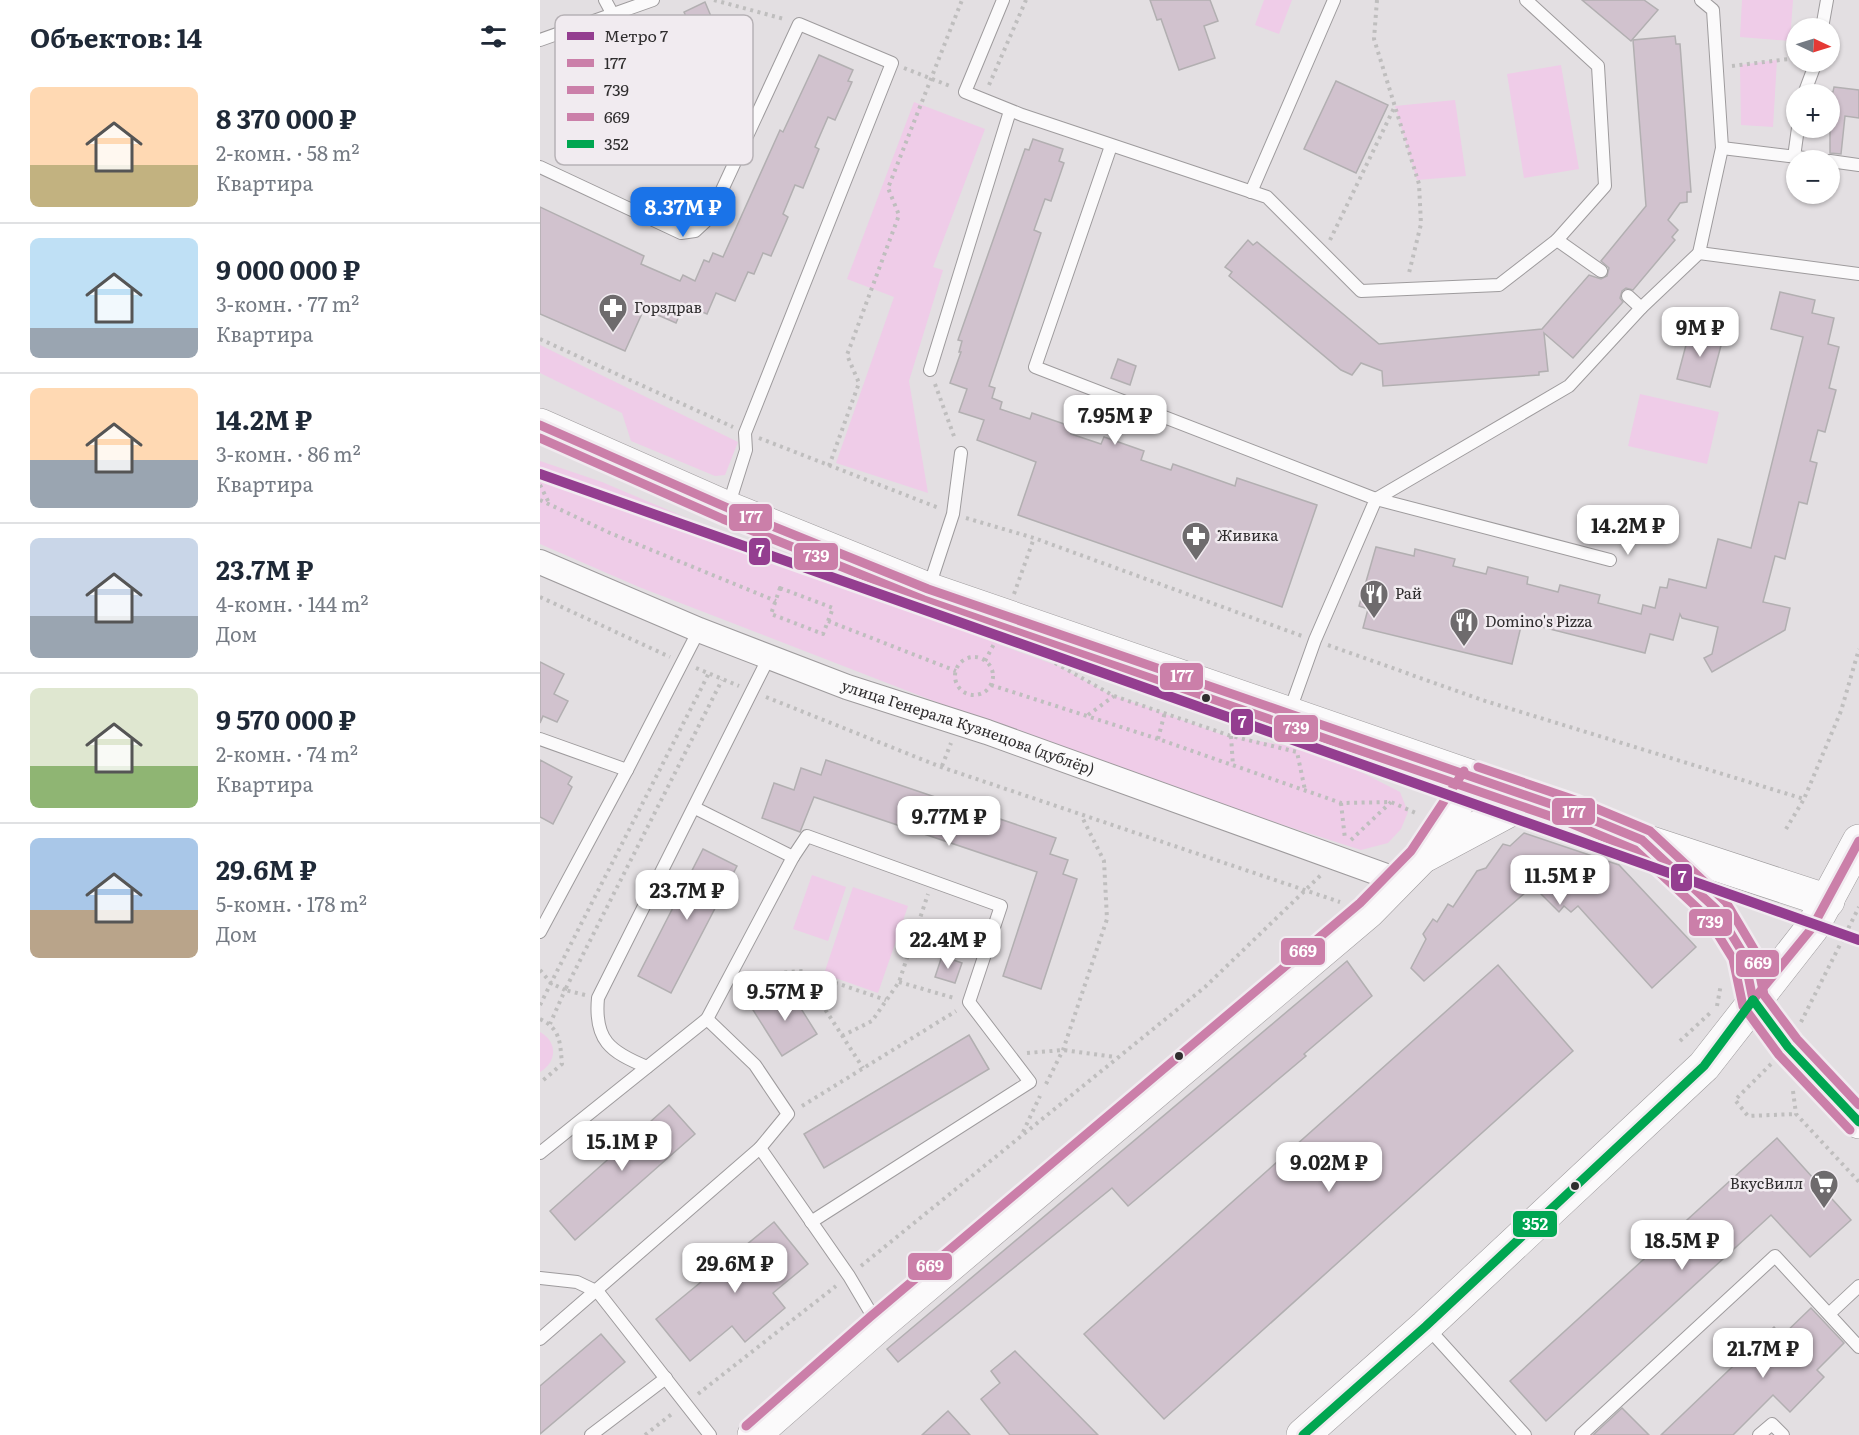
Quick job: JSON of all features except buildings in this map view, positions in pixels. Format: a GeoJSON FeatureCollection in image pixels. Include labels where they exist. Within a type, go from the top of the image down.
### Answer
{"type":"FeatureCollection","features":[{"type":"Feature","properties":{"kind":"main road"},"geometry":{"type":"LineString","coordinates":[[540,426],[728,508],[928,588],[1545,802],[1642,840],[1844,904]]}},
{"type":"Feature","properties":{"kind":"main road"},"geometry":{"type":"LineString","coordinates":[[1410,870],[1436,803],[1434,764]]}},
{"type":"Feature","properties":{"kind":"main road"},"geometry":{"type":"LineString","coordinates":[[754,1435],[878,1326],[1368,912],[1410,870],[1474,778]]}},
{"type":"Feature","properties":{"kind":"main road"},"geometry":{"type":"LineString","coordinates":[[1410,870],[1512,809],[1545,802]]}},
{"type":"Feature","properties":{"kind":"main road"},"geometry":{"type":"LineString","coordinates":[[1642,840],[1716,909],[1744,955],[1753,1000],[1788,1047],[1859,1122]]}},
{"type":"Feature","properties":{"kind":"main road"},"geometry":{"type":"LineString","coordinates":[[1303,1435],[1426,1326],[1704,1066],[1753,1000],[1812,928],[1844,904],[1859,841]]}},
{"type":"Feature","properties":{"kind":"street","name":"улица Генерала Кузнецова (дублёр)"},"geometry":{"type":"LineString","coordinates":[[540,562],[699,630],[847,687],[987,732],[1338,859],[1410,870]]}},
{"type":"Feature","properties":{"kind":"lane"},"geometry":{"type":"LineString","coordinates":[[605,0],[612,13]]}},
{"type":"Feature","properties":{"kind":"lane"},"geometry":{"type":"LineString","coordinates":[[607,15],[653,0]]}},
{"type":"Feature","properties":{"kind":"lane"},"geometry":{"type":"LineString","coordinates":[[1003,0],[965,92],[1010,111],[1267,198],[1361,291],[1499,285],[1557,240],[1605,186],[1598,66],[1526,0]]}},
{"type":"Feature","properties":{"kind":"lane"},"geometry":{"type":"LineString","coordinates":[[1251,192],[1334,0]]}},
{"type":"Feature","properties":{"kind":"lane"},"geometry":{"type":"LineString","coordinates":[[1288,714],[1315,640],[1376,499],[1569,387],[1641,308],[1699,253],[1722,148],[1713,10],[1701,0]]}},
{"type":"Feature","properties":{"kind":"lane"},"geometry":{"type":"LineString","coordinates":[[1824,18],[1827,0]]}},
{"type":"Feature","properties":{"kind":"lane"},"geometry":{"type":"LineString","coordinates":[[728,508],[746,450],[745,433],[892,63],[799,24],[753,123]]}},
{"type":"Feature","properties":{"kind":"lane"},"geometry":{"type":"LineString","coordinates":[[540,40],[555,34]]}},
{"type":"Feature","properties":{"kind":"lane"},"geometry":{"type":"LineString","coordinates":[[930,370],[1010,111]]}},
{"type":"Feature","properties":{"kind":"lane"},"geometry":{"type":"LineString","coordinates":[[1111,146],[1035,367],[1376,499],[1610,560]]}},
{"type":"Feature","properties":{"kind":"lane"},"geometry":{"type":"LineString","coordinates":[[1722,148],[1786,156]]}},
{"type":"Feature","properties":{"kind":"lane"},"geometry":{"type":"LineString","coordinates":[[1840,163],[1859,165]]}},
{"type":"Feature","properties":{"kind":"lane"},"geometry":{"type":"LineString","coordinates":[[540,167],[681,233],[695,231],[709,218],[734,165]]}},
{"type":"Feature","properties":{"kind":"lane"},"geometry":{"type":"LineString","coordinates":[[1557,240],[1601,272]]}},
{"type":"Feature","properties":{"kind":"lane"},"geometry":{"type":"LineString","coordinates":[[1699,253],[1859,274]]}},
{"type":"Feature","properties":{"kind":"lane"},"geometry":{"type":"LineString","coordinates":[[1629,296],[1641,308]]}},
{"type":"Feature","properties":{"kind":"lane"},"geometry":{"type":"LineString","coordinates":[[928,588],[953,514],[961,453]]}},
{"type":"Feature","properties":{"kind":"lane"},"geometry":{"type":"LineString","coordinates":[[540,932],[627,771],[680,662],[699,630]]}},
{"type":"Feature","properties":{"kind":"lane"},"geometry":{"type":"LineString","coordinates":[[647,1067],[619,1056],[601,1035],[596,1017],[598,998],[769,657]]}},
{"type":"Feature","properties":{"kind":"lane"},"geometry":{"type":"LineString","coordinates":[[540,738],[627,771]]}},
{"type":"Feature","properties":{"kind":"lane"},"geometry":{"type":"LineString","coordinates":[[695,808],[793,857]]}},
{"type":"Feature","properties":{"kind":"lane"},"geometry":{"type":"LineString","coordinates":[[540,1153],[707,1019],[793,857],[807,836],[1001,906],[969,1002],[1030,1082],[811,1222]]}},
{"type":"Feature","properties":{"kind":"lane"},"geometry":{"type":"LineString","coordinates":[[540,1339],[598,1292],[760,1148],[788,1114],[755,1065],[707,1019]]}},
{"type":"Feature","properties":{"kind":"lane"},"geometry":{"type":"LineString","coordinates":[[760,1148],[849,1276],[878,1326]]}},
{"type":"Feature","properties":{"kind":"lane"},"geometry":{"type":"LineString","coordinates":[[1581,1435],[1775,1256],[1859,1347]]}},
{"type":"Feature","properties":{"kind":"lane"},"geometry":{"type":"LineString","coordinates":[[540,1278],[577,1282],[598,1292],[710,1435]]}},
{"type":"Feature","properties":{"kind":"lane"},"geometry":{"type":"LineString","coordinates":[[1828,1314],[1859,1286]]}},
{"type":"Feature","properties":{"kind":"lane"},"geometry":{"type":"LineString","coordinates":[[1426,1326],[1525,1435]]}},
{"type":"Feature","properties":{"kind":"lane"},"geometry":{"type":"LineString","coordinates":[[591,1435],[666,1378]]}},
{"type":"Feature","properties":{"kind":"lane"},"geometry":{"type":"LineString","coordinates":[[1759,1435],[1772,1424],[1783,1435]]}},
{"type":"Feature","properties":{"kind":"path"},"geometry":{"type":"LineString","coordinates":[[714,0],[799,24]]}},
{"type":"Feature","properties":{"kind":"path"},"geometry":{"type":"LineString","coordinates":[[829,466],[859,383],[848,356],[899,215],[888,188],[962,0]]}},
{"type":"Feature","properties":{"kind":"path"},"geometry":{"type":"LineString","coordinates":[[982,99],[1026,0]]}},
{"type":"Feature","properties":{"kind":"path"},"geometry":{"type":"LineString","coordinates":[[1377,0],[1374,39],[1419,184],[1421,224],[1405,290]]}},
{"type":"Feature","properties":{"kind":"path"},"geometry":{"type":"LineString","coordinates":[[1716,68],[1786,58]]}},
{"type":"Feature","properties":{"kind":"path"},"geometry":{"type":"LineString","coordinates":[[892,63],[931,78]]}},
{"type":"Feature","properties":{"kind":"path"},"geometry":{"type":"LineString","coordinates":[[1323,254],[1395,106]]}},
{"type":"Feature","properties":{"kind":"path"},"geometry":{"type":"LineString","coordinates":[[540,339],[745,433],[953,514],[1034,538],[1482,700],[1804,799]]}},
{"type":"Feature","properties":{"kind":"path"},"geometry":{"type":"LineString","coordinates":[[930,370],[961,453]]}},
{"type":"Feature","properties":{"kind":"path"},"geometry":{"type":"LineString","coordinates":[[540,485],[550,505]]}},
{"type":"Feature","properties":{"kind":"path"},"geometry":{"type":"LineString","coordinates":[[540,500],[776,601]]}},
{"type":"Feature","properties":{"kind":"path"},"geometry":{"type":"LineString","coordinates":[[780,588],[833,608],[823,634],[771,614],[776,601],[780,588]]}},
{"type":"Feature","properties":{"kind":"path"},"geometry":{"type":"LineString","coordinates":[[540,597],[722,680],[941,767],[1368,912]]}},
{"type":"Feature","properties":{"kind":"path"},"geometry":{"type":"LineString","coordinates":[[828,621],[956,671]]}},
{"type":"Feature","properties":{"kind":"path"},"geometry":{"type":"LineString","coordinates":[[995,640],[1006,644]]}},
{"type":"Feature","properties":{"kind":"path"},"geometry":{"type":"LineString","coordinates":[[1786,829],[1804,799],[1841,711],[1859,649]]}},
{"type":"Feature","properties":{"kind":"path"},"geometry":{"type":"LineString","coordinates":[[969,658],[980,658],[991,668],[993,676],[991,685],[982,693],[969,694],[958,685],[956,671],[969,658]]}},
{"type":"Feature","properties":{"kind":"path"},"geometry":{"type":"LineString","coordinates":[[1048,660],[1114,696],[1231,736],[1298,752],[1305,791]]}},
{"type":"Feature","properties":{"kind":"path"},"geometry":{"type":"LineString","coordinates":[[540,1005],[709,674]]}},
{"type":"Feature","properties":{"kind":"path"},"geometry":{"type":"LineString","coordinates":[[550,1024],[722,680]]}},
{"type":"Feature","properties":{"kind":"path"},"geometry":{"type":"LineString","coordinates":[[991,685],[1158,738],[1341,803],[1391,802],[1345,846],[1341,803]]}},
{"type":"Feature","properties":{"kind":"path"},"geometry":{"type":"LineString","coordinates":[[1088,715],[1114,696]]}},
{"type":"Feature","properties":{"kind":"path"},"geometry":{"type":"LineString","coordinates":[[1158,738],[1166,712]]}},
{"type":"Feature","properties":{"kind":"path"},"geometry":{"type":"LineString","coordinates":[[1231,736],[1233,766]]}},
{"type":"Feature","properties":{"kind":"path"},"geometry":{"type":"LineString","coordinates":[[1022,1134],[1063,1050],[1107,919],[1104,861],[1081,816]]}},
{"type":"Feature","properties":{"kind":"path"},"geometry":{"type":"LineString","coordinates":[[645,1435],[849,1276],[1205,987],[1338,859]]}},
{"type":"Feature","properties":{"kind":"path"},"geometry":{"type":"LineString","coordinates":[[842,1036],[872,1021],[899,982],[932,881]]}},
{"type":"Feature","properties":{"kind":"path"},"geometry":{"type":"LineString","coordinates":[[1796,1114],[1748,1116],[1735,1100],[1788,1047],[1844,904]]}},
{"type":"Feature","properties":{"kind":"path"},"geometry":{"type":"LineString","coordinates":[[540,970],[551,983],[565,990],[598,998]]}},
{"type":"Feature","properties":{"kind":"path"},"geometry":{"type":"LineString","coordinates":[[728,978],[801,972],[886,1000]]}},
{"type":"Feature","properties":{"kind":"path"},"geometry":{"type":"LineString","coordinates":[[801,972],[863,1068]]}},
{"type":"Feature","properties":{"kind":"path"},"geometry":{"type":"LineString","coordinates":[[1680,1041],[1718,1005],[1723,976]]}},
{"type":"Feature","properties":{"kind":"path"},"geometry":{"type":"LineString","coordinates":[[899,982],[969,1002]]}},
{"type":"Feature","properties":{"kind":"path"},"geometry":{"type":"LineString","coordinates":[[788,1114],[969,1002]]}},
{"type":"Feature","properties":{"kind":"path"},"geometry":{"type":"LineString","coordinates":[[540,1019],[550,1024],[560,1036],[562,1064],[540,1083]]}},
{"type":"Feature","properties":{"kind":"path"},"geometry":{"type":"LineString","coordinates":[[1788,1047],[1796,1114],[1859,1182]]}},
{"type":"Feature","properties":{"kind":"path"},"geometry":{"type":"LineString","coordinates":[[1009,1055],[1063,1050],[1116,1057]]}},
{"type":"Feature","properties":{"kind":"shaded area"},"geometry":{"type":"Polygon","coordinates":[[[1264,0],[1292,0],[1279,34],[1255,25],[1264,0]]]}},
{"type":"Feature","properties":{"kind":"shaded area"},"geometry":{"type":"Polygon","coordinates":[[[1742,0],[1793,0],[1792,18],[1786,18],[1786,41],[1740,37],[1742,0]]]}},
{"type":"Feature","properties":{"kind":"shaded area"},"geometry":{"type":"Polygon","coordinates":[[[1777,60],[1773,127],[1741,125],[1740,65],[1777,60]]]}},
{"type":"Feature","properties":{"kind":"shaded area"},"geometry":{"type":"Polygon","coordinates":[[[1561,65],[1579,169],[1524,178],[1507,74],[1561,65]]]}},
{"type":"Feature","properties":{"kind":"shaded area"},"geometry":{"type":"Polygon","coordinates":[[[1455,100],[1466,176],[1417,180],[1395,106],[1455,100]]]}},
{"type":"Feature","properties":{"kind":"shaded area"},"geometry":{"type":"Polygon","coordinates":[[[914,102],[985,129],[933,267],[943,270],[909,381],[928,493],[836,463],[894,297],[847,279],[914,102]]]}},
{"type":"Feature","properties":{"kind":"shaded area"},"geometry":{"type":"Polygon","coordinates":[[[540,345],[738,442],[725,475],[715,476],[631,441],[622,413],[540,373],[540,345]]]}},
{"type":"Feature","properties":{"kind":"shaded area"},"geometry":{"type":"Polygon","coordinates":[[[1640,394],[1719,412],[1707,464],[1628,446],[1640,394]]]}},
{"type":"Feature","properties":{"kind":"shaded area"},"geometry":{"type":"Polygon","coordinates":[[[540,461],[602,482],[779,557],[988,634],[1000,645],[1058,666],[1107,693],[1226,736],[1289,746],[1355,769],[1400,792],[1408,812],[1401,829],[1388,843],[1361,850],[1246,813],[962,712],[639,587],[540,544],[540,461]]]}},
{"type":"Feature","properties":{"kind":"shaded area"},"geometry":{"type":"Polygon","coordinates":[[[812,875],[846,887],[828,941],[793,929],[812,875]]]}},
{"type":"Feature","properties":{"kind":"shaded area"},"geometry":{"type":"Polygon","coordinates":[[[853,887],[908,906],[878,993],[824,974],[853,887]]]}},
{"type":"Feature","properties":{"kind":"shaded area"},"geometry":{"type":"Polygon","coordinates":[[[540,1032],[550,1041],[553,1052],[550,1063],[540,1072],[540,1032]]]}},
{"type":"Feature","properties":{"kind":"metro line","name":"7"},"geometry":{"type":"LineString","coordinates":[[540,474],[1859,940]]}},
{"type":"Feature","properties":{"kind":"transit line","name":"177"},"geometry":{"type":"LineString","coordinates":[[540,425],[728,508],[928,589],[1574,812],[1642,840],[1716,909],[1744,955],[1753,1000]]}},
{"type":"Feature","properties":{"kind":"transit line","name":"739"},"geometry":{"type":"LineString","coordinates":[[540,438],[723,519],[924,600],[1570,823],[1635,850],[1707,917],[1733,959],[1743,1006],[1779,1055],[1850,1130]]}},
{"type":"Feature","properties":{"kind":"transit line","name":"669"},"geometry":{"type":"LineString","coordinates":[[1478,767],[1578,801],[1650,831],[1726,902],[1755,951],[1764,995],[1797,1039],[1859,1105]]}},
{"type":"Feature","properties":{"kind":"transit line","name":"669"},"geometry":{"type":"LineString","coordinates":[[746,1426],[870,1317],[1360,903],[1411,851],[1464,771]]}},
{"type":"Feature","properties":{"kind":"transit line","name":"177"},"geometry":{"type":"LineString","coordinates":[[1753,1000],[1812,928],[1859,841]]}},
{"type":"Feature","properties":{"kind":"transit line","name":"352"},"geometry":{"type":"LineString","coordinates":[[1753,1000],[1788,1047],[1859,1122]]}},
{"type":"Feature","properties":{"kind":"transit line","name":"352"},"geometry":{"type":"LineString","coordinates":[[1303,1435],[1426,1326],[1704,1066],[1753,1000]]}},
{"type":"Feature","properties":{"kind":"place","name":"Горздрав"},"geometry":{"type":"Point","coordinates":[613,334]}},
{"type":"Feature","properties":{"kind":"place","name":"Живика"},"geometry":{"type":"Point","coordinates":[1196,562]}},
{"type":"Feature","properties":{"kind":"place","name":"Рай"},"geometry":{"type":"Point","coordinates":[1374,620]}},
{"type":"Feature","properties":{"kind":"place","name":"Domino's Pizza"},"geometry":{"type":"Point","coordinates":[1464,648]}},
{"type":"Feature","properties":{"kind":"place","name":"ВкусВилл"},"geometry":{"type":"Point","coordinates":[1824,1210]}}]}
